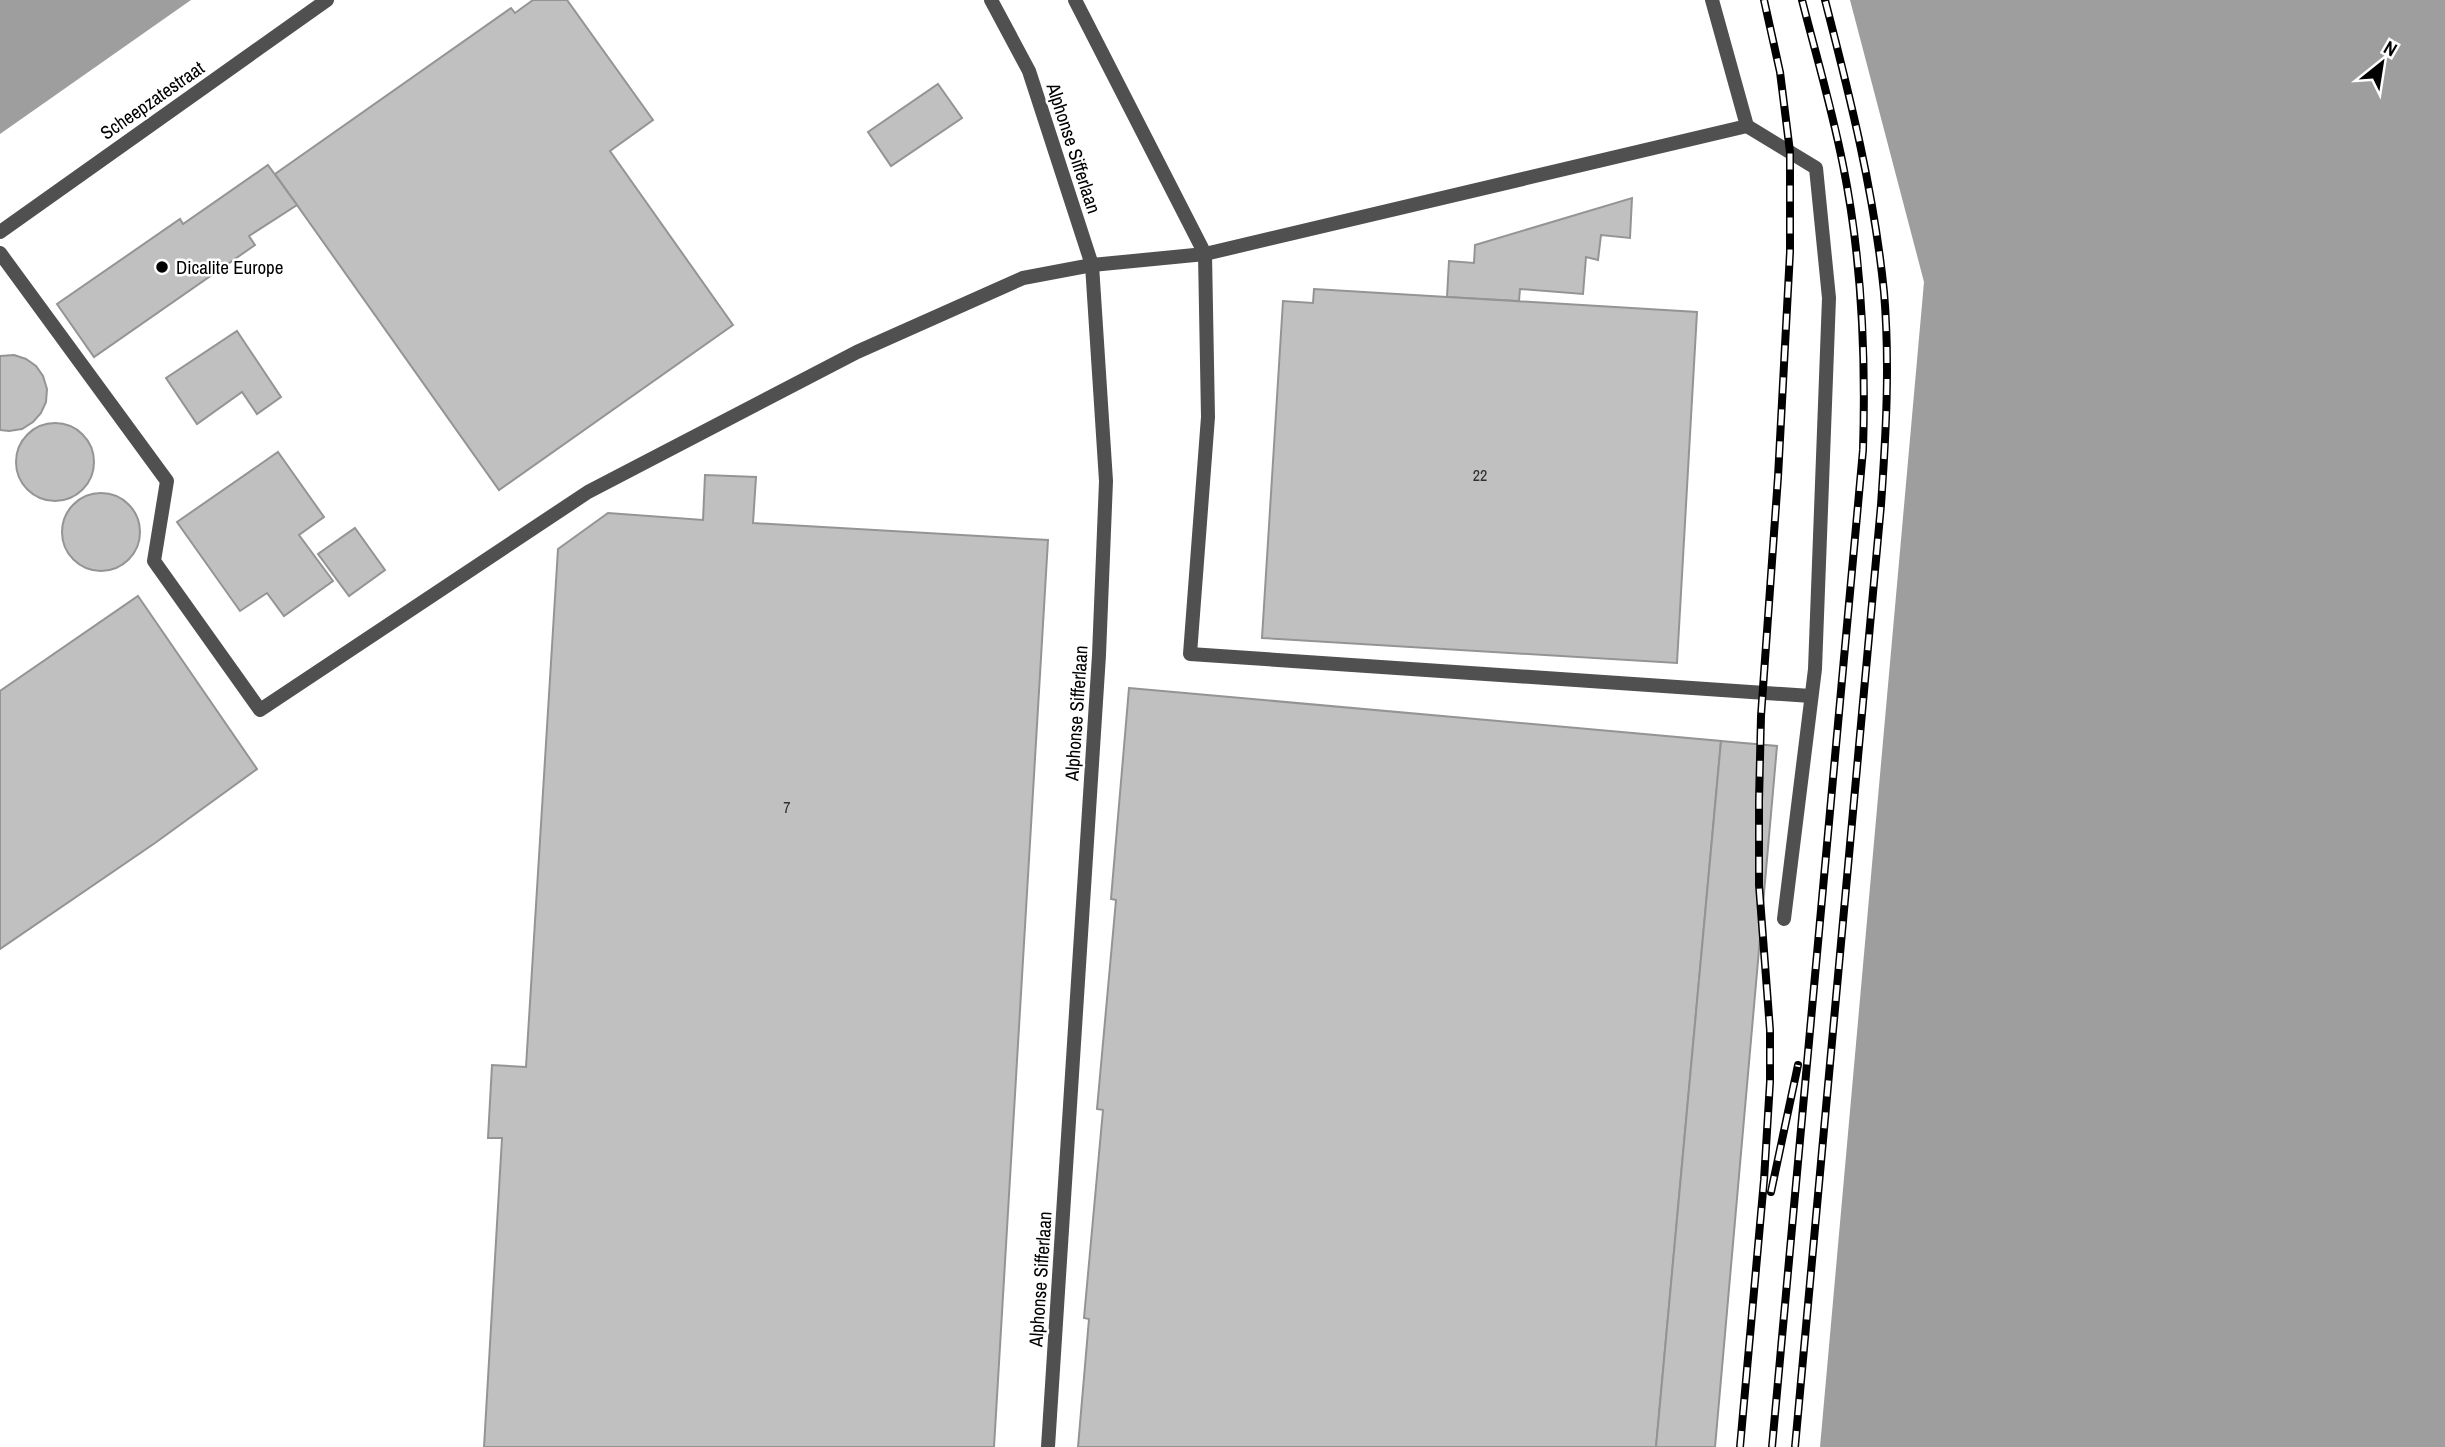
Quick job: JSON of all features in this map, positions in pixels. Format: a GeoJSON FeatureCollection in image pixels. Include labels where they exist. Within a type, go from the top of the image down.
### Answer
{"type":"FeatureCollection","features":[{"type":"Feature","properties":{"kind":"street","name":"Scheepzatestraat"},"geometry":{"type":"LineString","coordinates":[[0,232],[327,0]]}},
{"type":"Feature","properties":{"kind":"street","name":"Alphonse Sifferlaan"},"geometry":{"type":"LineString","coordinates":[[991,0],[1029,71],[1092,265],[1106,481],[1099,655],[1048,1447]]}},
{"type":"Feature","properties":{"kind":"street"},"geometry":{"type":"LineString","coordinates":[[1075,0],[1205,254],[1208,417],[1190,653],[1811,696]]}},
{"type":"Feature","properties":{"kind":"street"},"geometry":{"type":"LineString","coordinates":[[1712,0],[1747,126],[1816,168],[1829,298],[1815,655],[1784,919]]}},
{"type":"Feature","properties":{"kind":"street"},"geometry":{"type":"LineString","coordinates":[[0,253],[167,481],[154,561],[260,709],[599,486],[869,347],[1023,278],[1092,265],[1205,254],[1747,126]]}},
{"type":"Feature","properties":{"kind":"shaded area"},"geometry":{"type":"Polygon","coordinates":[[[0,0],[191,0],[0,134],[0,0]]]}},
{"type":"Feature","properties":{"kind":"shaded area"},"geometry":{"type":"Polygon","coordinates":[[[1850,0],[2445,0],[2445,1447],[1820,1447],[1924,282],[1850,0]]]}},
{"type":"Feature","properties":{"kind":"building"},"geometry":{"type":"Polygon","coordinates":[[[533,0],[567,0],[653,120],[610,151],[733,325],[499,490],[275,174],[511,8],[515,13],[533,0]]]}},
{"type":"Feature","properties":{"kind":"building"},"geometry":{"type":"Polygon","coordinates":[[[938,84],[962,118],[891,166],[868,132],[938,84]]]}},
{"type":"Feature","properties":{"kind":"building"},"geometry":{"type":"Polygon","coordinates":[[[268,165],[297,205],[249,236],[255,245],[94,357],[57,304],[180,219],[183,224],[268,165]]]}},
{"type":"Feature","properties":{"kind":"building"},"geometry":{"type":"Polygon","coordinates":[[[1632,198],[1630,238],[1601,235],[1598,260],[1586,257],[1583,294],[1520,289],[1519,301],[1447,297],[1449,261],[1474,263],[1475,245],[1632,198]]]}},
{"type":"Feature","properties":{"kind":"building"},"geometry":{"type":"Polygon","coordinates":[[[1314,289],[1697,312],[1677,663],[1262,638],[1283,301],[1313,303],[1314,289]]]}},
{"type":"Feature","properties":{"kind":"building"},"geometry":{"type":"Polygon","coordinates":[[[237,331],[281,397],[257,414],[242,392],[197,424],[166,378],[237,331]]]}},
{"type":"Feature","properties":{"kind":"building"},"geometry":{"type":"Polygon","coordinates":[[[14,355],[36,366],[43,376],[47,389],[46,402],[33,422],[22,429],[0,430],[0,356],[14,355]]]}},
{"type":"Feature","properties":{"kind":"building"},"geometry":{"type":"Polygon","coordinates":[[[55,423],[70,426],[83,434],[91,447],[94,462],[91,477],[83,490],[70,498],[55,501],[40,498],[27,490],[19,477],[16,462],[19,447],[27,434],[40,426],[55,423]]]}},
{"type":"Feature","properties":{"kind":"building"},"geometry":{"type":"Polygon","coordinates":[[[278,452],[324,517],[299,535],[333,581],[284,616],[267,593],[240,611],[177,522],[278,452]]]}},
{"type":"Feature","properties":{"kind":"building"},"geometry":{"type":"Polygon","coordinates":[[[705,475],[756,477],[753,523],[1048,540],[994,1447],[484,1447],[502,1138],[488,1138],[492,1065],[526,1067],[558,549],[608,513],[703,520],[705,475]]]}},
{"type":"Feature","properties":{"kind":"building"},"geometry":{"type":"Polygon","coordinates":[[[101,493],[116,496],[129,504],[137,517],[140,532],[137,547],[129,560],[116,568],[101,571],[86,568],[73,560],[65,547],[62,532],[65,517],[73,504],[86,496],[101,493]]]}},
{"type":"Feature","properties":{"kind":"building"},"geometry":{"type":"Polygon","coordinates":[[[355,528],[385,570],[349,596],[318,554],[355,528]]]}},
{"type":"Feature","properties":{"kind":"building"},"geometry":{"type":"Polygon","coordinates":[[[138,596],[257,769],[0,949],[0,691],[138,596]]]}},
{"type":"Feature","properties":{"kind":"building"},"geometry":{"type":"Polygon","coordinates":[[[1129,688],[1721,741],[1656,1447],[1078,1447],[1089,1319],[1084,1318],[1103,1110],[1097,1109],[1116,900],[1111,899],[1129,688]]]}},
{"type":"Feature","properties":{"kind":"building"},"geometry":{"type":"Polygon","coordinates":[[[1721,741],[1777,746],[1715,1447],[1656,1447],[1721,741]]]}},
{"type":"Feature","properties":{"kind":"railway"},"geometry":{"type":"LineString","coordinates":[[1740,1447],[1770,1082],[1770,1030],[1759,885],[1761,716],[1790,252],[1790,152],[1780,72],[1764,0]]}},
{"type":"Feature","properties":{"kind":"railway"},"geometry":{"type":"LineString","coordinates":[[1772,1447],[1863,450],[1864,414],[1863,343],[1855,236],[1834,123],[1802,0]]}},
{"type":"Feature","properties":{"kind":"railway"},"geometry":{"type":"LineString","coordinates":[[1795,1447],[1881,505],[1887,398],[1887,345],[1880,255],[1868,181],[1825,0]]}},
{"type":"Feature","properties":{"kind":"railway"},"geometry":{"type":"LineString","coordinates":[[1771,1192],[1798,1065]]}},
{"type":"Feature","properties":{"kind":"place","name":"Dicalite Europe"},"geometry":{"type":"Point","coordinates":[162,267]}}]}
